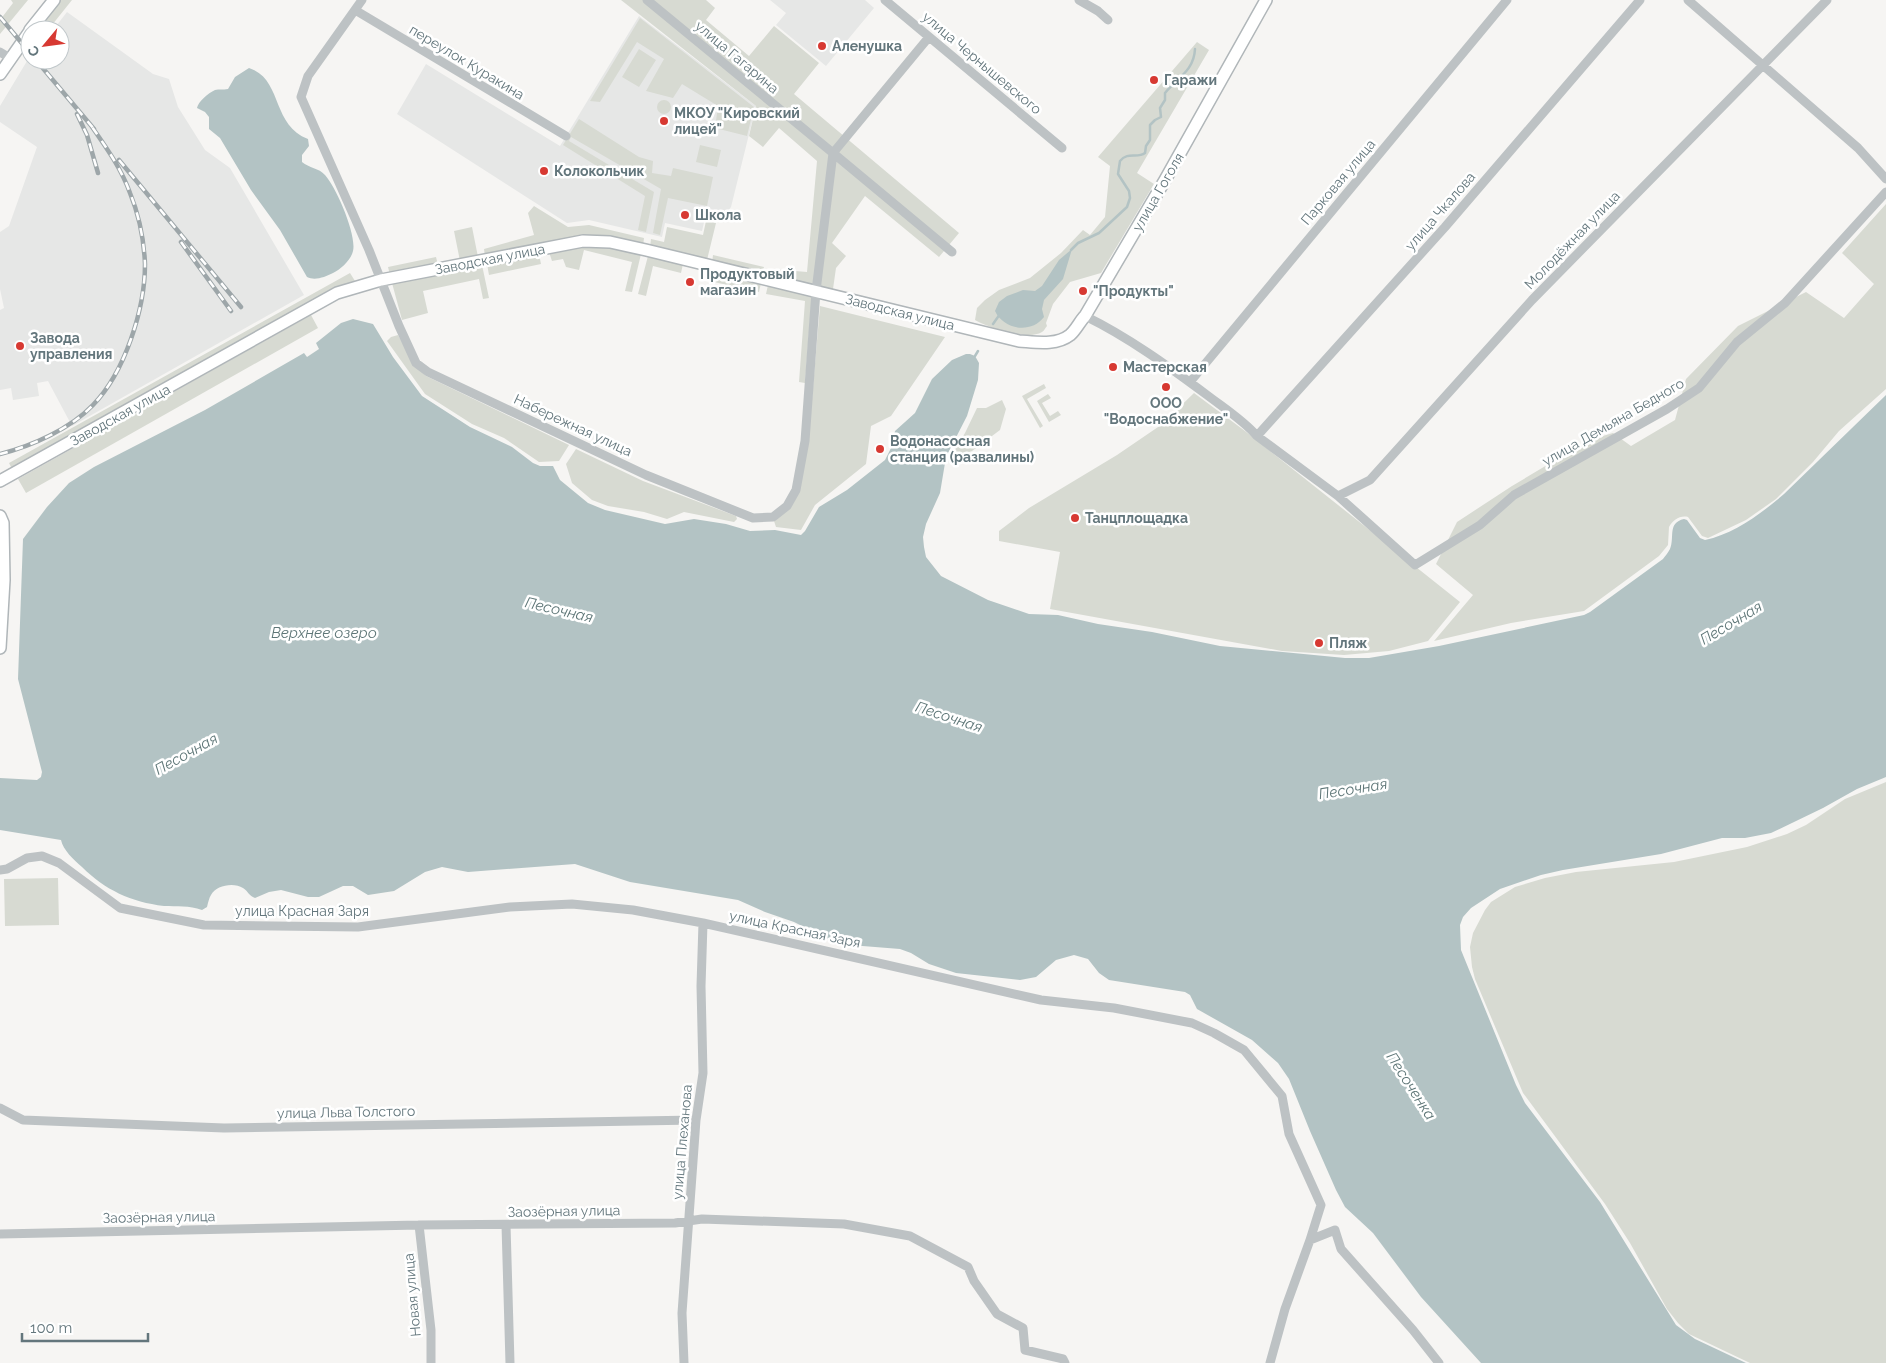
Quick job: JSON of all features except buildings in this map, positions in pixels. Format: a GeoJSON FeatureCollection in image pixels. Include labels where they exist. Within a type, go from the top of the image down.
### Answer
{"type":"FeatureCollection","features":[{"type":"Feature","properties":{"kind":"main road"},"geometry":{"type":"LineString","coordinates":[[38,20],[54,0]]}},
{"type":"Feature","properties":{"kind":"main road","name":"улица Гоголя"},"geometry":{"type":"LineString","coordinates":[[1019,341],[1055,342],[1070,335],[1085,316],[1165,180],[1266,0]]}},
{"type":"Feature","properties":{"kind":"main road"},"geometry":{"type":"LineString","coordinates":[[0,74],[5,55],[20,40]]}},
{"type":"Feature","properties":{"kind":"main road","name":"Заводская улица"},"geometry":{"type":"LineString","coordinates":[[0,481],[337,294],[381,280],[583,241],[610,242],[1019,341]]}},
{"type":"Feature","properties":{"kind":"main road"},"geometry":{"type":"LineString","coordinates":[[0,516],[3,523],[4,580],[0,648]]}},
{"type":"Feature","properties":{"kind":"street"},"geometry":{"type":"LineString","coordinates":[[355,10],[362,0]]}},
{"type":"Feature","properties":{"kind":"street","name":"улица Гагарина"},"geometry":{"type":"LineString","coordinates":[[647,0],[952,252]]}},
{"type":"Feature","properties":{"kind":"street","name":"улица Чернышевского"},"geometry":{"type":"LineString","coordinates":[[884,0],[1062,148]]}},
{"type":"Feature","properties":{"kind":"street"},"geometry":{"type":"LineString","coordinates":[[1079,0],[1098,11],[1108,20]]}},
{"type":"Feature","properties":{"kind":"street","name":"Парковая улица"},"geometry":{"type":"LineString","coordinates":[[1190,382],[1507,0]]}},
{"type":"Feature","properties":{"kind":"street","name":"улица Чкалова"},"geometry":{"type":"LineString","coordinates":[[1257,436],[1445,227],[1640,0]]}},
{"type":"Feature","properties":{"kind":"street"},"geometry":{"type":"LineString","coordinates":[[1688,0],[1858,148],[1886,179]]}},
{"type":"Feature","properties":{"kind":"street","name":"Молодёжная улица"},"geometry":{"type":"LineString","coordinates":[[1338,496],[1370,480],[1532,300],[1827,0]]}},
{"type":"Feature","properties":{"kind":"street","name":"Набережная улица"},"geometry":{"type":"LineString","coordinates":[[355,10],[308,76],[301,97],[416,363],[428,372],[646,475],[753,518],[773,517],[787,506],[796,490],[805,441],[816,291]]}},
{"type":"Feature","properties":{"kind":"street","name":"переулок Куракина"},"geometry":{"type":"LineString","coordinates":[[355,10],[566,136]]}},
{"type":"Feature","properties":{"kind":"street"},"geometry":{"type":"LineString","coordinates":[[816,291],[833,153],[929,37]]}},
{"type":"Feature","properties":{"kind":"street","name":"улица Демьяна Бедного"},"geometry":{"type":"LineString","coordinates":[[1338,496],[1415,565],[1480,525],[1514,495],[1667,409],[1699,388],[1737,342],[1785,303],[1886,192]]}},
{"type":"Feature","properties":{"kind":"street"},"geometry":{"type":"LineString","coordinates":[[1085,316],[1116,331],[1190,382],[1248,426],[1257,436],[1338,496]]}},
{"type":"Feature","properties":{"kind":"street","name":"улица Красная Заря"},"geometry":{"type":"LineString","coordinates":[[0,870],[8,869],[27,858],[42,856],[59,863],[120,908],[204,925],[358,927],[510,907],[572,904],[633,910],[703,923],[1042,1000],[1114,1008],[1192,1023],[1214,1032],[1244,1050],[1282,1096],[1289,1134],[1321,1205],[1285,1310],[1270,1363]]}},
{"type":"Feature","properties":{"kind":"street","name":"улица Плеханова"},"geometry":{"type":"LineString","coordinates":[[684,1363],[682,1313],[696,1120],[703,1073],[701,986],[703,923]]}},
{"type":"Feature","properties":{"kind":"street","name":"улица Льва Толстого"},"geometry":{"type":"LineString","coordinates":[[0,1108],[23,1120],[224,1128],[696,1120]]}},
{"type":"Feature","properties":{"kind":"street","name":"Заозёрная улица"},"geometry":{"type":"LineString","coordinates":[[0,1234],[419,1225],[675,1224],[702,1219],[844,1224],[910,1236],[968,1267],[974,1281],[997,1314],[1024,1328],[1026,1350],[1063,1359],[1065,1363]]}},
{"type":"Feature","properties":{"kind":"street","name":"Новая улица"},"geometry":{"type":"LineString","coordinates":[[419,1225],[431,1330],[431,1363]]}},
{"type":"Feature","properties":{"kind":"street"},"geometry":{"type":"LineString","coordinates":[[506,1225],[510,1363]]}},
{"type":"Feature","properties":{"kind":"street"},"geometry":{"type":"LineString","coordinates":[[1310,1240],[1335,1230],[1341,1249],[1413,1330],[1439,1363]]}},
{"type":"Feature","properties":{"kind":"shaded area"},"geometry":{"type":"Polygon","coordinates":[[[11,0],[28,0],[0,34],[0,20],[13,3],[11,0]]]}},
{"type":"Feature","properties":{"kind":"shaded area"},"geometry":{"type":"Polygon","coordinates":[[[61,0],[72,0],[56,20],[46,20],[61,0]]]}},
{"type":"Feature","properties":{"kind":"shaded area"},"geometry":{"type":"Polygon","coordinates":[[[621,0],[706,0],[715,8],[706,20],[749,56],[774,26],[819,63],[794,94],[959,233],[939,257],[865,196],[832,243],[846,256],[836,268],[833,289],[771,276],[772,269],[807,272],[817,161],[779,128],[763,147],[749,136],[756,106],[621,0]]]}},
{"type":"Feature","properties":{"kind":"shaded area","name":"Аленушка"},"geometry":{"type":"Polygon","coordinates":[[[770,0],[865,0],[874,8],[826,66],[776,25],[786,13],[770,0]]]}},
{"type":"Feature","properties":{"kind":"shaded area"},"geometry":{"type":"Polygon","coordinates":[[[67,12],[153,74],[169,79],[178,107],[205,150],[230,168],[304,295],[72,426],[48,381],[37,383],[39,396],[13,400],[11,388],[0,390],[0,310],[4,308],[0,289],[0,232],[9,226],[37,147],[0,122],[0,106],[22,70],[70,70],[70,20],[61,20],[67,12]]]}},
{"type":"Feature","properties":{"kind":"shaded area","name":"МКОУ \"Кировский лицей\""},"geometry":{"type":"Polygon","coordinates":[[[639,16],[756,106],[731,207],[720,222],[705,218],[702,231],[665,223],[662,237],[589,220],[567,223],[397,114],[426,64],[560,146],[639,16]]]}},
{"type":"Feature","properties":{"kind":"shaded area"},"geometry":{"type":"Polygon","coordinates":[[[640,18],[754,107],[747,136],[715,128],[718,106],[682,84],[673,98],[646,91],[664,59],[637,42],[600,102],[590,101],[640,18]]]}},
{"type":"Feature","properties":{"kind":"shaded area"},"geometry":{"type":"Polygon","coordinates":[[[1197,42],[1209,50],[1137,173],[1154,184],[1101,273],[1070,282],[1053,304],[1046,323],[1047,326],[1042,332],[1027,335],[1018,334],[998,330],[975,320],[977,308],[985,300],[999,290],[1030,278],[1061,253],[1083,230],[1090,235],[1105,217],[1110,166],[1098,157],[1197,42]]]}},
{"type":"Feature","properties":{"kind":"shaded area"},"geometry":{"type":"Polygon","coordinates":[[[639,49],[656,60],[639,87],[622,77],[639,49]]]}},
{"type":"Feature","properties":{"kind":"shaded area"},"geometry":{"type":"Polygon","coordinates":[[[661,100],[667,100],[671,107],[667,114],[661,114],[657,110],[657,104],[661,100]]]}},
{"type":"Feature","properties":{"kind":"shaded area"},"geometry":{"type":"Polygon","coordinates":[[[686,106],[692,106],[696,113],[692,120],[686,120],[682,116],[682,110],[686,106]]]}},
{"type":"Feature","properties":{"kind":"shaded area"},"geometry":{"type":"Polygon","coordinates":[[[579,119],[639,157],[653,161],[652,173],[671,176],[673,168],[713,177],[707,206],[668,198],[660,235],[653,233],[661,189],[571,137],[569,141],[654,192],[646,232],[638,230],[645,196],[563,145],[579,119]]]}},
{"type":"Feature","properties":{"kind":"shaded area"},"geometry":{"type":"Polygon","coordinates":[[[700,145],[721,150],[717,167],[696,162],[700,145]]]}},
{"type":"Feature","properties":{"kind":"shaded area"},"geometry":{"type":"Polygon","coordinates":[[[1886,204],[1886,389],[1839,431],[1813,462],[1776,499],[1746,520],[1708,538],[1702,536],[1688,517],[1677,519],[1669,527],[1668,545],[1659,556],[1584,611],[1511,623],[1434,641],[1473,595],[1436,564],[1457,522],[1512,486],[1589,440],[1613,433],[1631,446],[1675,420],[1686,379],[1738,326],[1806,292],[1844,318],[1874,284],[1842,253],[1886,204]]]}},
{"type":"Feature","properties":{"kind":"shaded area"},"geometry":{"type":"Polygon","coordinates":[[[534,206],[568,227],[589,225],[644,238],[643,246],[610,238],[485,257],[484,249],[534,235],[528,213],[534,206]]]}},
{"type":"Feature","properties":{"kind":"shaded area"},"geometry":{"type":"Polygon","coordinates":[[[706,221],[716,223],[707,260],[650,247],[651,239],[664,242],[667,227],[703,235],[706,221]]]}},
{"type":"Feature","properties":{"kind":"shaded area"},"geometry":{"type":"Polygon","coordinates":[[[472,227],[478,257],[460,261],[454,231],[472,227]]]}},
{"type":"Feature","properties":{"kind":"shaded area"},"geometry":{"type":"Polygon","coordinates":[[[582,245],[609,246],[641,254],[632,292],[625,291],[632,262],[584,250],[579,270],[566,267],[563,259],[552,261],[549,252],[582,245]]]}},
{"type":"Feature","properties":{"kind":"shaded area"},"geometry":{"type":"Polygon","coordinates":[[[539,254],[541,264],[489,275],[487,264],[539,254]]]}},
{"type":"Feature","properties":{"kind":"shaded area"},"geometry":{"type":"Polygon","coordinates":[[[713,255],[764,267],[762,274],[712,263],[713,255]]]}},
{"type":"Feature","properties":{"kind":"shaded area"},"geometry":{"type":"Polygon","coordinates":[[[648,256],[683,264],[681,273],[653,266],[646,296],[638,294],[648,256]]]}},
{"type":"Feature","properties":{"kind":"shaded area"},"geometry":{"type":"Polygon","coordinates":[[[436,257],[438,265],[390,275],[388,267],[436,257]]]}},
{"type":"Feature","properties":{"kind":"shaded area"},"geometry":{"type":"Polygon","coordinates":[[[482,265],[489,298],[483,299],[479,279],[423,291],[428,313],[402,320],[392,283],[482,265]]]}},
{"type":"Feature","properties":{"kind":"shaded area"},"geometry":{"type":"Polygon","coordinates":[[[707,271],[761,283],[759,292],[705,280],[707,271]]]}},
{"type":"Feature","properties":{"kind":"shaded area"},"geometry":{"type":"Polygon","coordinates":[[[350,273],[355,281],[13,471],[9,463],[350,273]]]}},
{"type":"Feature","properties":{"kind":"shaded area"},"geometry":{"type":"Polygon","coordinates":[[[768,285],[812,294],[805,383],[799,382],[805,301],[766,294],[768,285]]]}},
{"type":"Feature","properties":{"kind":"shaded area"},"geometry":{"type":"Polygon","coordinates":[[[820,306],[945,337],[891,416],[871,426],[866,464],[815,505],[801,530],[776,527],[774,521],[790,508],[808,445],[820,306]]]}},
{"type":"Feature","properties":{"kind":"shaded area"},"geometry":{"type":"Polygon","coordinates":[[[311,315],[318,328],[26,493],[18,479],[311,315]]]}},
{"type":"Feature","properties":{"kind":"shaded area"},"geometry":{"type":"Polygon","coordinates":[[[398,335],[414,365],[426,376],[569,445],[559,461],[539,462],[504,438],[472,424],[425,394],[387,341],[391,337],[398,335]]]}},
{"type":"Feature","properties":{"kind":"shaded area"},"geometry":{"type":"Polygon","coordinates":[[[1044,384],[1046,388],[1027,399],[1043,426],[1040,428],[1022,396],[1044,384]]]}},
{"type":"Feature","properties":{"kind":"shaded area"},"geometry":{"type":"Polygon","coordinates":[[[1194,393],[1245,431],[1460,602],[1428,641],[1389,651],[1344,655],[1282,651],[1050,609],[1060,552],[999,541],[999,531],[1029,508],[1117,455],[1161,425],[1194,393]]]}},
{"type":"Feature","properties":{"kind":"shaded area"},"geometry":{"type":"Polygon","coordinates":[[[1048,394],[1051,398],[1042,403],[1050,416],[1058,411],[1061,415],[1049,422],[1037,401],[1048,394]]]}},
{"type":"Feature","properties":{"kind":"shaded area"},"geometry":{"type":"Polygon","coordinates":[[[1002,400],[1006,409],[1000,430],[972,451],[949,459],[965,433],[977,408],[986,408],[1002,400]]]}},
{"type":"Feature","properties":{"kind":"shaded area"},"geometry":{"type":"Polygon","coordinates":[[[576,449],[643,481],[736,516],[737,519],[734,522],[684,512],[667,519],[644,512],[608,506],[592,500],[572,483],[566,464],[576,449]]]}},
{"type":"Feature","properties":{"kind":"shaded area"},"geometry":{"type":"Polygon","coordinates":[[[1886,782],[1886,1363],[1750,1363],[1689,1334],[1678,1323],[1667,1309],[1630,1243],[1605,1204],[1523,1093],[1475,979],[1470,947],[1473,933],[1491,902],[1515,887],[1545,878],[1576,872],[1674,862],[1747,847],[1787,834],[1806,825],[1845,799],[1886,782]]]}},
{"type":"Feature","properties":{"kind":"shaded area"},"geometry":{"type":"Polygon","coordinates":[[[58,878],[59,925],[5,926],[4,879],[58,878]]]}},
{"type":"Feature","properties":{"kind":"water"},"geometry":{"type":"Polygon","coordinates":[[[249,68],[260,74],[267,82],[288,124],[296,132],[308,139],[309,146],[302,155],[302,162],[325,175],[335,190],[345,212],[352,234],[353,251],[348,261],[342,267],[327,276],[317,279],[307,277],[280,230],[251,190],[220,138],[209,129],[209,117],[205,112],[197,108],[206,95],[215,90],[228,89],[235,77],[249,68]]]}},
{"type":"Feature","properties":{"kind":"water"},"geometry":{"type":"Polygon","coordinates":[[[1072,249],[1063,279],[1044,300],[1042,309],[1044,317],[1039,322],[1025,328],[1018,328],[1011,326],[999,317],[995,311],[999,302],[1007,296],[1023,290],[1035,291],[1042,286],[1059,260],[1072,249]]]}},
{"type":"Feature","properties":{"kind":"water","name":"Верхнее озеро"},"geometry":{"type":"Polygon","coordinates":[[[353,319],[373,324],[393,357],[422,396],[470,427],[512,447],[533,463],[540,466],[553,466],[560,480],[588,503],[605,510],[665,524],[694,519],[726,524],[750,531],[775,530],[801,535],[819,507],[847,490],[885,460],[892,446],[895,431],[915,413],[932,379],[952,360],[970,354],[975,356],[979,363],[978,380],[967,416],[946,457],[940,493],[926,524],[923,537],[926,557],[941,576],[988,600],[1029,614],[1058,615],[1220,646],[1345,658],[1369,658],[1439,646],[1584,615],[1663,559],[1670,549],[1673,527],[1679,521],[1687,520],[1700,538],[1705,540],[1737,528],[1757,515],[1784,494],[1886,395],[1886,777],[1857,789],[1771,833],[1745,838],[1722,838],[1661,854],[1563,870],[1541,875],[1500,889],[1471,908],[1463,917],[1460,925],[1461,950],[1525,1103],[1600,1202],[1676,1325],[1695,1339],[1746,1363],[1481,1363],[1421,1297],[1373,1233],[1345,1207],[1310,1131],[1289,1079],[1278,1063],[1252,1040],[1197,1009],[1190,995],[1185,992],[1109,980],[1099,973],[1088,959],[1074,955],[1056,960],[1036,977],[1020,980],[956,973],[929,964],[911,953],[900,949],[850,945],[826,938],[794,922],[738,900],[630,882],[575,864],[468,872],[442,867],[425,872],[394,891],[368,895],[353,886],[343,886],[319,897],[308,897],[281,890],[269,892],[255,898],[243,888],[230,885],[221,887],[213,892],[207,907],[202,910],[188,907],[164,906],[130,898],[109,888],[72,858],[61,840],[0,830],[0,778],[37,780],[41,777],[42,772],[18,679],[23,539],[47,507],[69,483],[94,467],[205,410],[304,353],[307,357],[319,349],[316,343],[341,323],[353,319]]]}},
{"type":"Feature","properties":{"kind":"waterway"},"geometry":{"type":"LineString","coordinates":[[1071,250],[1078,243],[1099,233],[1127,207],[1130,198],[1129,191],[1118,174],[1120,161],[1126,156],[1142,155],[1145,153],[1146,146],[1150,140],[1150,125],[1161,117],[1160,108],[1165,100],[1165,93],[1188,69],[1192,63],[1195,49]]}},
{"type":"Feature","properties":{"kind":"waterway"},"geometry":{"type":"LineString","coordinates":[[993,324],[1000,314]]}},
{"type":"Feature","properties":{"kind":"waterway"},"geometry":{"type":"LineString","coordinates":[[975,356],[978,351]]}},
{"type":"Feature","properties":{"kind":"railway"},"geometry":{"type":"LineString","coordinates":[[0,17],[20,41]]}},
{"type":"Feature","properties":{"kind":"railway"},"geometry":{"type":"LineString","coordinates":[[44,70],[94,129]]}},
{"type":"Feature","properties":{"kind":"railway"},"geometry":{"type":"LineString","coordinates":[[77,114],[87,135],[98,173]]}},
{"type":"Feature","properties":{"kind":"railway"},"geometry":{"type":"LineString","coordinates":[[0,454],[50,436],[84,414],[115,375],[124,358],[137,320],[144,282],[145,264],[138,219],[133,201],[118,166],[90,124]]}},
{"type":"Feature","properties":{"kind":"railway"},"geometry":{"type":"LineString","coordinates":[[119,160],[241,307]]}},
{"type":"Feature","properties":{"kind":"railway"},"geometry":{"type":"LineString","coordinates":[[181,242],[231,311]]}},
{"type":"Feature","properties":{"kind":"place","name":"Аленушка"},"geometry":{"type":"Point","coordinates":[822,46]}},
{"type":"Feature","properties":{"kind":"place","name":"Гаражи"},"geometry":{"type":"Point","coordinates":[1154,80]}},
{"type":"Feature","properties":{"kind":"place","name":"МКОУ \"Кировский лицей\""},"geometry":{"type":"Point","coordinates":[664,121]}},
{"type":"Feature","properties":{"kind":"place","name":"Колокольчик"},"geometry":{"type":"Point","coordinates":[544,171]}},
{"type":"Feature","properties":{"kind":"place","name":"Школа"},"geometry":{"type":"Point","coordinates":[685,215]}},
{"type":"Feature","properties":{"kind":"place","name":"Продуктовый магазин"},"geometry":{"type":"Point","coordinates":[690,282]}},
{"type":"Feature","properties":{"kind":"place","name":"\"Продукты\""},"geometry":{"type":"Point","coordinates":[1083,291]}},
{"type":"Feature","properties":{"kind":"place","name":"Завода управления"},"geometry":{"type":"Point","coordinates":[20,346]}},
{"type":"Feature","properties":{"kind":"place","name":"Мастерская"},"geometry":{"type":"Point","coordinates":[1113,367]}},
{"type":"Feature","properties":{"kind":"place","name":"ООО \"Водоснабжение\""},"geometry":{"type":"Point","coordinates":[1166,387]}},
{"type":"Feature","properties":{"kind":"place","name":"Водонасосная станция (развалины)"},"geometry":{"type":"Point","coordinates":[880,449]}},
{"type":"Feature","properties":{"kind":"place","name":"Танцплощадка"},"geometry":{"type":"Point","coordinates":[1075,518]}},
{"type":"Feature","properties":{"kind":"place","name":"Пляж"},"geometry":{"type":"Point","coordinates":[1319,643]}},
{"type":"Feature","properties":{"kind":"water label","name":"Песочная"},"geometry":{"type":"Point","coordinates":[559,610]}},
{"type":"Feature","properties":{"kind":"water label","name":"Песочная"},"geometry":{"type":"Point","coordinates":[1731,623]}},
{"type":"Feature","properties":{"kind":"water label","name":"Песочная"},"geometry":{"type":"Point","coordinates":[949,717]}},
{"type":"Feature","properties":{"kind":"water label","name":"Песочная"},"geometry":{"type":"Point","coordinates":[186,754]}},
{"type":"Feature","properties":{"kind":"water label","name":"Песочная"},"geometry":{"type":"Point","coordinates":[1353,789]}},
{"type":"Feature","properties":{"kind":"water label","name":"Песоченка"},"geometry":{"type":"Point","coordinates":[1411,1086]}}]}
